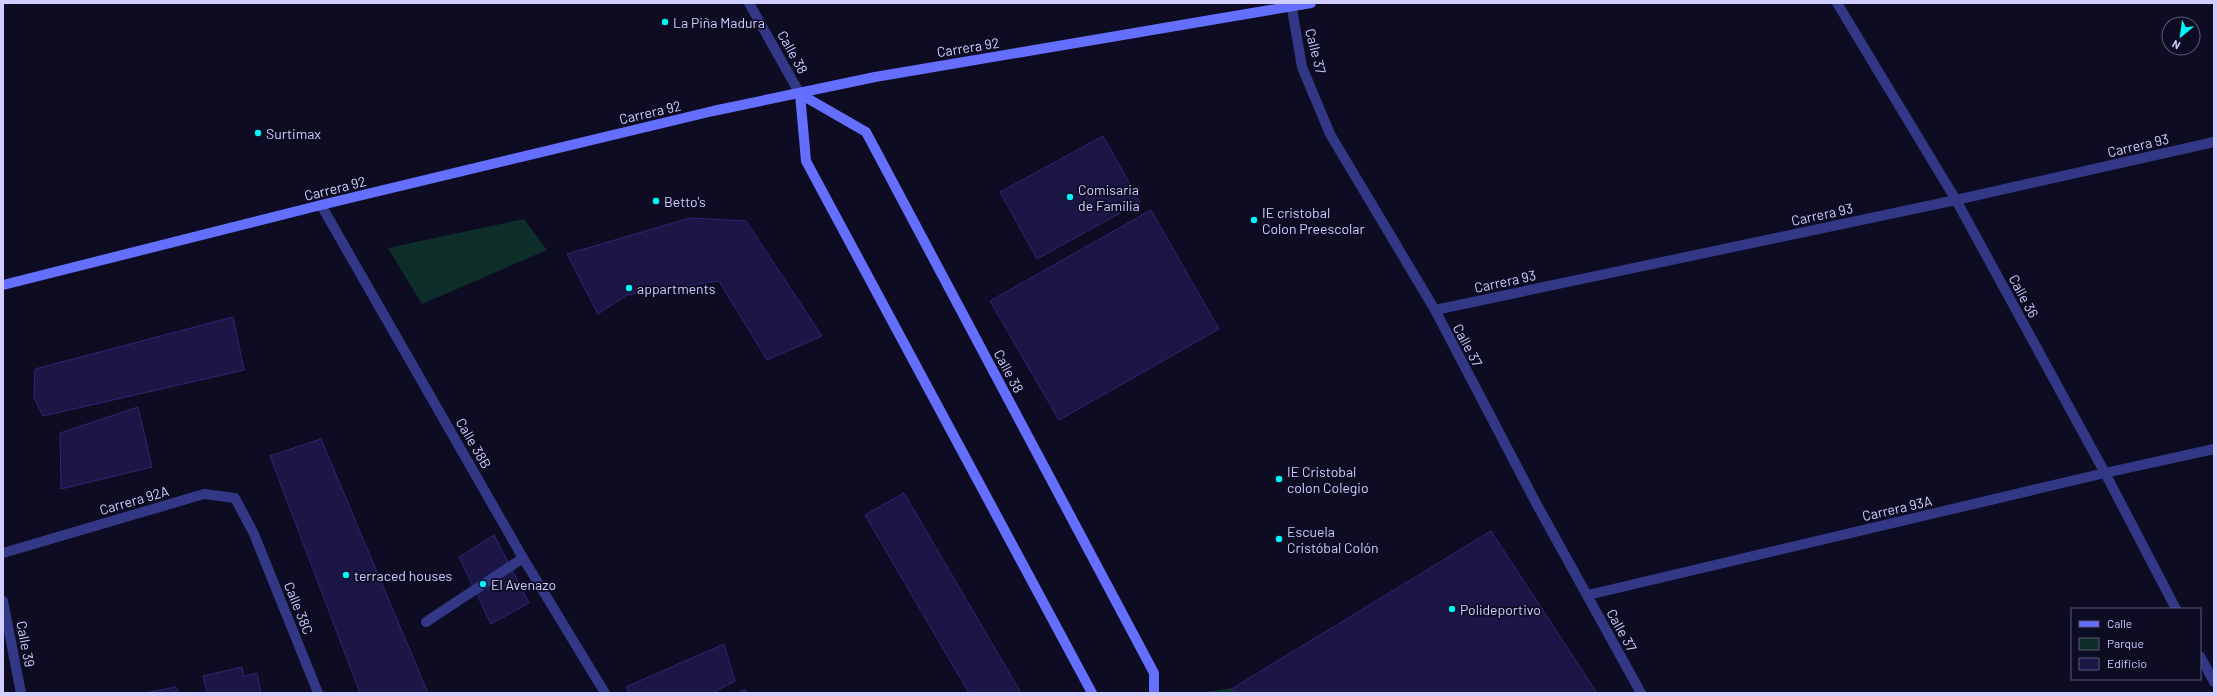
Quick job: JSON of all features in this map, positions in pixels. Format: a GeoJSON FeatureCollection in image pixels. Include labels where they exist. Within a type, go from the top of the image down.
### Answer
{"type":"FeatureCollection","features":[{"type":"Feature","properties":{"kind":"street","name":"Calle 38"},"geometry":{"type":"LineString","coordinates":[[749,3],[800,94],[806,161],[1092,693]]}},
{"type":"Feature","properties":{"kind":"street","name":"Carrera 92"},"geometry":{"type":"LineString","coordinates":[[3,285],[321,205],[713,111],[800,94],[875,77],[1292,5],[1311,3]]}},
{"type":"Feature","properties":{"kind":"street","name":"Calle 36"},"geometry":{"type":"LineString","coordinates":[[1836,3],[1956,200],[2105,473],[2175,608]]}},
{"type":"Feature","properties":{"kind":"street","name":"Calle 37"},"geometry":{"type":"LineString","coordinates":[[1292,5],[1302,67],[1330,134],[1435,310],[1536,503],[1641,693]]}},
{"type":"Feature","properties":{"kind":"street","name":"Calle 38"},"geometry":{"type":"LineString","coordinates":[[800,94],[866,132],[1154,673],[1154,693]]}},
{"type":"Feature","properties":{"kind":"street","name":"Carrera 93"},"geometry":{"type":"LineString","coordinates":[[1435,310],[1956,200],[2214,142]]}},
{"type":"Feature","properties":{"kind":"street","name":"Calle 38B"},"geometry":{"type":"LineString","coordinates":[[321,205],[523,558],[605,693]]}},
{"type":"Feature","properties":{"kind":"street","name":"Carrera 93A"},"geometry":{"type":"LineString","coordinates":[[1588,595],[2105,473],[2214,449]]}},
{"type":"Feature","properties":{"kind":"street","name":"Carrera 92A"},"geometry":{"type":"LineString","coordinates":[[3,553],[204,494],[235,498],[254,534]]}},
{"type":"Feature","properties":{"kind":"street","name":"Calle 38C"},"geometry":{"type":"LineString","coordinates":[[254,534],[318,693]]}},
{"type":"Feature","properties":{"kind":"street"},"geometry":{"type":"LineString","coordinates":[[426,622],[523,558]]}},
{"type":"Feature","properties":{"kind":"street","name":"Calle 39"},"geometry":{"type":"LineString","coordinates":[[3,601],[21,693]]}},
{"type":"Feature","properties":{"kind":"street"},"geometry":{"type":"LineString","coordinates":[[3,645],[9,633]]}},
{"type":"Feature","properties":{"kind":"street"},"geometry":{"type":"LineString","coordinates":[[2201,658],[2214,682]]}},
{"type":"Feature","properties":{"kind":"green space"},"geometry":{"type":"Polygon","coordinates":[[[524,219],[547,250],[422,304],[388,248],[524,219]]]}},
{"type":"Feature","properties":{"kind":"green space"},"geometry":{"type":"Polygon","coordinates":[[[1233,688],[1236,693],[1198,693],[1233,688]]]}},
{"type":"Feature","properties":{"kind":"building","name":"Comisaria de Familia"},"geometry":{"type":"Polygon","coordinates":[[[1103,136],[1140,202],[1037,259],[1000,192],[1103,136]]]}},
{"type":"Feature","properties":{"kind":"building"},"geometry":{"type":"Polygon","coordinates":[[[1151,210],[1219,329],[1059,420],[990,301],[1151,210]]]}},
{"type":"Feature","properties":{"kind":"building","name":"appartments"},"geometry":{"type":"Polygon","coordinates":[[[690,218],[746,221],[822,336],[767,360],[719,281],[627,295],[598,314],[567,254],[690,218]]]}},
{"type":"Feature","properties":{"kind":"building"},"geometry":{"type":"Polygon","coordinates":[[[233,317],[244,370],[43,416],[34,398],[35,369],[233,317]]]}},
{"type":"Feature","properties":{"kind":"building"},"geometry":{"type":"Polygon","coordinates":[[[138,407],[152,467],[61,489],[60,433],[138,407]]]}},
{"type":"Feature","properties":{"kind":"building","name":"terraced houses"},"geometry":{"type":"Polygon","coordinates":[[[321,439],[428,693],[360,693],[270,456],[321,439]]]}},
{"type":"Feature","properties":{"kind":"building"},"geometry":{"type":"Polygon","coordinates":[[[904,493],[1021,693],[969,693],[865,515],[904,493]]]}},
{"type":"Feature","properties":{"kind":"building","name":"Polideportivo"},"geometry":{"type":"Polygon","coordinates":[[[1491,531],[1597,693],[1236,693],[1233,688],[1491,531]]]}},
{"type":"Feature","properties":{"kind":"building"},"geometry":{"type":"Polygon","coordinates":[[[494,535],[529,603],[491,624],[459,557],[494,535]]]}},
{"type":"Feature","properties":{"kind":"building"},"geometry":{"type":"Polygon","coordinates":[[[724,644],[735,681],[712,693],[629,693],[626,687],[724,644]]]}},
{"type":"Feature","properties":{"kind":"building"},"geometry":{"type":"Polygon","coordinates":[[[242,667],[244,676],[257,673],[261,693],[207,693],[203,676],[242,667]]]}},
{"type":"Feature","properties":{"kind":"building"},"geometry":{"type":"Polygon","coordinates":[[[176,687],[179,693],[148,693],[149,692],[176,687]]]}},
{"type":"Feature","properties":{"kind":"building"},"geometry":{"type":"Polygon","coordinates":[[[745,689],[747,693],[738,693],[745,689]]]}},
{"type":"Feature","properties":{"kind":"place","name":"La Piña Madura"},"geometry":{"type":"Point","coordinates":[665,22]}},
{"type":"Feature","properties":{"kind":"place","name":"Surtimax"},"geometry":{"type":"Point","coordinates":[258,133]}},
{"type":"Feature","properties":{"kind":"place","name":"Comisaria de Familia"},"geometry":{"type":"Point","coordinates":[1070,197]}},
{"type":"Feature","properties":{"kind":"place","name":"Betto's"},"geometry":{"type":"Point","coordinates":[656,201]}},
{"type":"Feature","properties":{"kind":"place","name":"IE cristobal Colon Preescolar"},"geometry":{"type":"Point","coordinates":[1254,220]}},
{"type":"Feature","properties":{"kind":"place","name":"appartments"},"geometry":{"type":"Point","coordinates":[629,288]}},
{"type":"Feature","properties":{"kind":"place","name":"IE Cristobal colon Colegio"},"geometry":{"type":"Point","coordinates":[1279,479]}},
{"type":"Feature","properties":{"kind":"place","name":"Escuela Cristóbal Colón"},"geometry":{"type":"Point","coordinates":[1279,539]}},
{"type":"Feature","properties":{"kind":"place","name":"terraced houses"},"geometry":{"type":"Point","coordinates":[346,575]}},
{"type":"Feature","properties":{"kind":"place","name":"El Avenazo"},"geometry":{"type":"Point","coordinates":[483,584]}},
{"type":"Feature","properties":{"kind":"place","name":"Polideportivo"},"geometry":{"type":"Point","coordinates":[1452,609]}}]}
